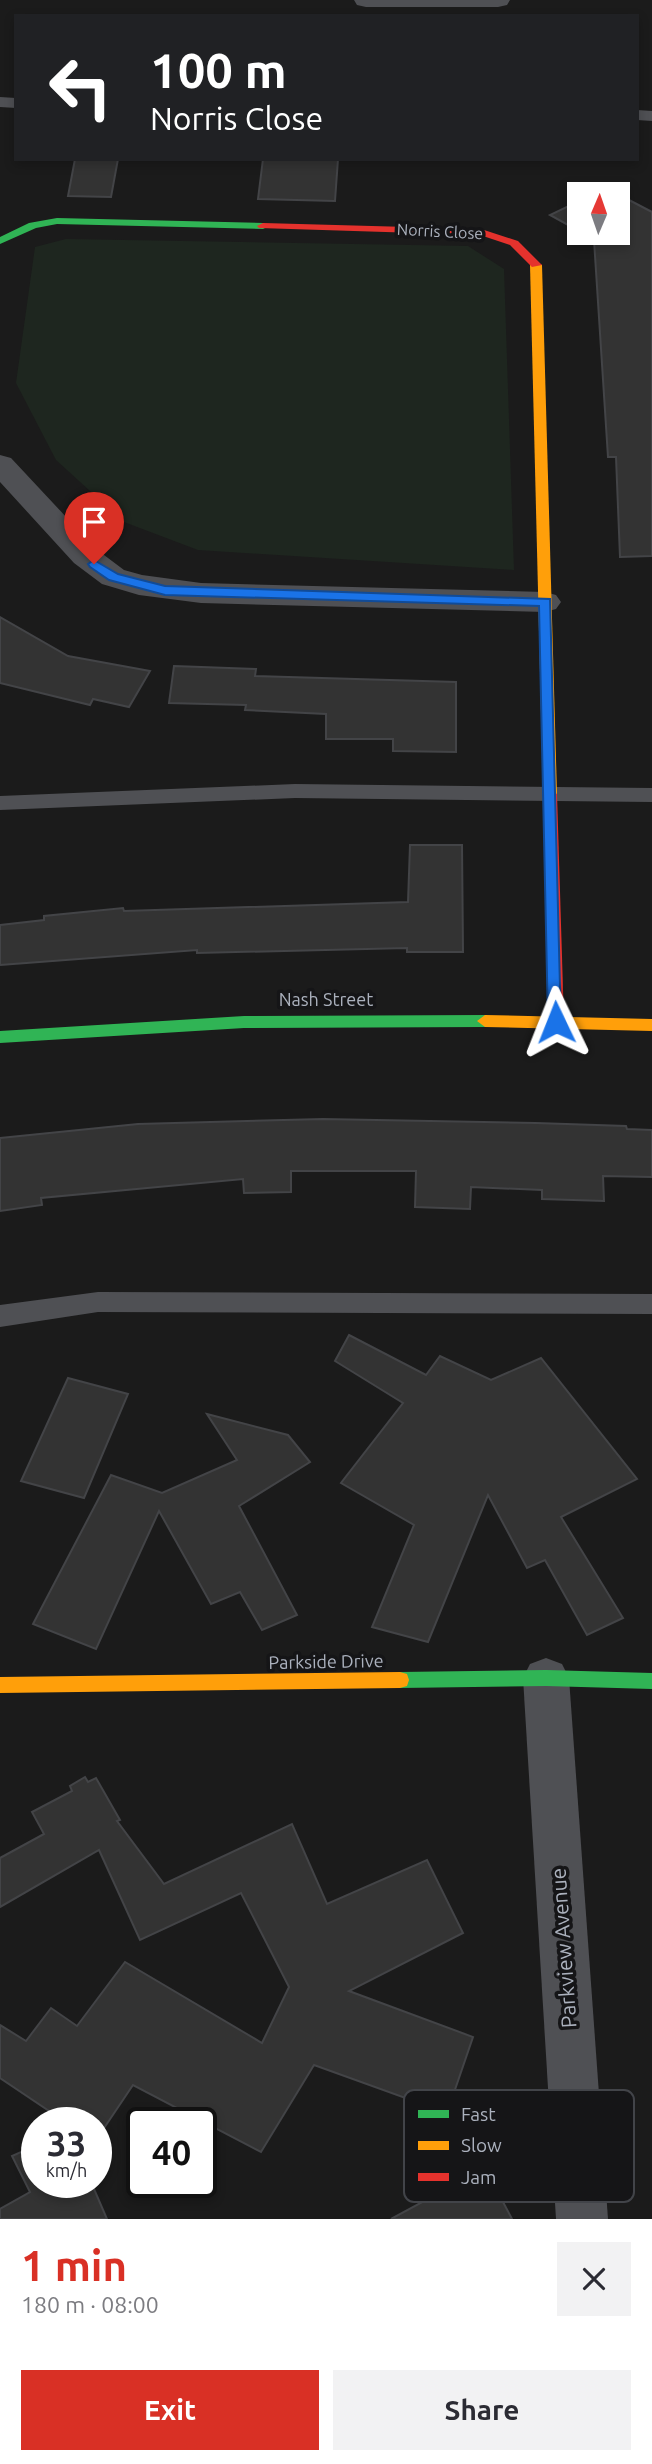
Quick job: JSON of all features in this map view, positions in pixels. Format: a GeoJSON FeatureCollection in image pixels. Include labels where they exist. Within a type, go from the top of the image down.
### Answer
{"type":"FeatureCollection","features":[{"type":"Feature","properties":{"kind":"street"},"geometry":{"type":"LineString","coordinates":[[366,0],[498,0]]}},
{"type":"Feature","properties":{"kind":"street","name":"Norris Close"},"geometry":{"type":"LineString","coordinates":[[0,241],[33,225],[57,221],[458,230],[498,236],[526,249],[537,267],[556,1022]]}},
{"type":"Feature","properties":{"kind":"street"},"geometry":{"type":"LineString","coordinates":[[0,464],[85,556],[113,577],[139,585],[201,593],[545,602]]}},
{"type":"Feature","properties":{"kind":"street","name":"Nash Street"},"geometry":{"type":"LineString","coordinates":[[0,1037],[248,1020],[352,1018],[652,1025]]}},
{"type":"Feature","properties":{"kind":"street","name":"Parkside Drive"},"geometry":{"type":"LineString","coordinates":[[0,1685],[546,1678],[652,1681]]}},
{"type":"Feature","properties":{"kind":"street","name":"Parkview Avenue"},"geometry":{"type":"LineString","coordinates":[[546,1678],[573,2090]]}},
{"type":"Feature","properties":{"kind":"lane"},"geometry":{"type":"LineString","coordinates":[[0,803],[295,791],[652,795]]}},
{"type":"Feature","properties":{"kind":"lane"},"geometry":{"type":"LineString","coordinates":[[0,1316],[98,1301],[652,1304]]}},
{"type":"Feature","properties":{"kind":"shaded area"},"geometry":{"type":"Polygon","coordinates":[[[66,239],[468,246],[504,269],[514,570],[198,550],[124,522],[56,460],[16,383],[35,247],[66,239]]]}},
{"type":"Feature","properties":{"kind":"building"},"geometry":{"type":"Polygon","coordinates":[[[75,161],[118,161],[111,197],[68,196],[75,161]]]}},
{"type":"Feature","properties":{"kind":"building"},"geometry":{"type":"Polygon","coordinates":[[[263,161],[338,161],[335,201],[258,199],[263,161]]]}},
{"type":"Feature","properties":{"kind":"building"},"geometry":{"type":"Polygon","coordinates":[[[630,200],[652,212],[652,556],[620,557],[616,457],[608,457],[594,245],[630,245],[630,200]]]}},
{"type":"Feature","properties":{"kind":"building"},"geometry":{"type":"Polygon","coordinates":[[[567,207],[567,224],[550,215],[567,207]]]}},
{"type":"Feature","properties":{"kind":"building"},"geometry":{"type":"Polygon","coordinates":[[[0,617],[68,656],[150,671],[129,707],[93,699],[90,705],[0,683],[0,617]]]}},
{"type":"Feature","properties":{"kind":"building"},"geometry":{"type":"Polygon","coordinates":[[[174,666],[256,669],[255,676],[456,682],[456,752],[393,751],[393,739],[326,739],[326,714],[245,710],[246,705],[169,703],[174,666]]]}},
{"type":"Feature","properties":{"kind":"building"},"geometry":{"type":"Polygon","coordinates":[[[410,845],[462,845],[463,952],[407,952],[407,948],[197,953],[197,950],[0,965],[0,925],[44,920],[44,916],[123,908],[124,911],[408,902],[410,845]]]}},
{"type":"Feature","properties":{"kind":"building"},"geometry":{"type":"Polygon","coordinates":[[[323,1119],[626,1126],[627,1129],[652,1130],[652,1177],[603,1176],[604,1201],[542,1199],[542,1190],[471,1187],[470,1209],[415,1207],[416,1171],[291,1171],[291,1192],[244,1193],[243,1179],[41,1198],[42,1205],[0,1211],[0,1138],[138,1124],[323,1119]]]}},
{"type":"Feature","properties":{"kind":"building"},"geometry":{"type":"Polygon","coordinates":[[[349,1335],[426,1375],[440,1356],[491,1380],[541,1358],[637,1479],[561,1517],[623,1618],[587,1635],[545,1560],[527,1568],[488,1495],[428,1642],[372,1627],[414,1525],[341,1483],[403,1403],[335,1361],[349,1335]]]}},
{"type":"Feature","properties":{"kind":"building"},"geometry":{"type":"Polygon","coordinates":[[[68,1378],[128,1394],[84,1498],[21,1481],[68,1378]]]}},
{"type":"Feature","properties":{"kind":"building"},"geometry":{"type":"Polygon","coordinates":[[[207,1414],[288,1435],[310,1462],[239,1506],[297,1615],[262,1630],[240,1592],[211,1604],[159,1511],[96,1649],[33,1624],[111,1475],[162,1493],[237,1460],[207,1414]]]}},
{"type":"Feature","properties":{"kind":"building"},"geometry":{"type":"Polygon","coordinates":[[[85,1777],[88,1782],[96,1778],[120,1820],[117,1821],[164,1884],[292,1824],[327,1904],[427,1860],[463,1933],[349,1991],[473,2037],[455,2090],[404,2090],[404,2097],[314,2065],[261,2152],[217,2129],[217,2107],[175,2107],[133,2085],[112,2116],[112,2107],[43,2107],[0,2078],[0,2025],[26,2041],[51,2008],[77,2026],[125,1962],[262,2043],[289,1987],[241,1893],[140,1940],[99,1850],[0,1907],[0,1858],[44,1834],[32,1812],[72,1791],[70,1786],[85,1777]]]}},
{"type":"Feature","properties":{"kind":"building"},"geometry":{"type":"Polygon","coordinates":[[[21,2152],[21,2174],[12,2156],[21,2152]]]}},
{"type":"Feature","properties":{"kind":"building"},"geometry":{"type":"Polygon","coordinates":[[[21,2197],[98,2198],[107,2219],[0,2219],[0,2209],[21,2197]]]}},
{"type":"Feature","properties":{"kind":"building"},"geometry":{"type":"Polygon","coordinates":[[[422,2202],[503,2202],[512,2219],[391,2219],[422,2202]]]}},
{"type":"Feature","properties":{"kind":"traffic: fast"},"geometry":{"type":"LineString","coordinates":[[0,241],[33,225],[57,221],[263,226]]}},
{"type":"Feature","properties":{"kind":"traffic: fast"},"geometry":{"type":"LineString","coordinates":[[0,1037],[244,1022],[485,1021]]}},
{"type":"Feature","properties":{"kind":"traffic: fast"},"geometry":{"type":"LineString","coordinates":[[400,1680],[546,1678],[652,1681]]}},
{"type":"Feature","properties":{"kind":"traffic: slow"},"geometry":{"type":"LineString","coordinates":[[536,265],[550,794]]}},
{"type":"Feature","properties":{"kind":"traffic: slow"},"geometry":{"type":"LineString","coordinates":[[485,1021],[652,1025]]}},
{"type":"Feature","properties":{"kind":"traffic: slow"},"geometry":{"type":"LineString","coordinates":[[0,1685],[400,1680]]}},
{"type":"Feature","properties":{"kind":"traffic: jam"},"geometry":{"type":"LineString","coordinates":[[263,226],[481,232],[514,243],[536,265]]}},
{"type":"Feature","properties":{"kind":"traffic: jam"},"geometry":{"type":"LineString","coordinates":[[550,794],[556,1022]]}},
{"type":"Feature","properties":{"kind":"route"},"geometry":{"type":"LineString","coordinates":[[94,564],[113,577],[165,590],[545,602],[556,1022]]}}]}
